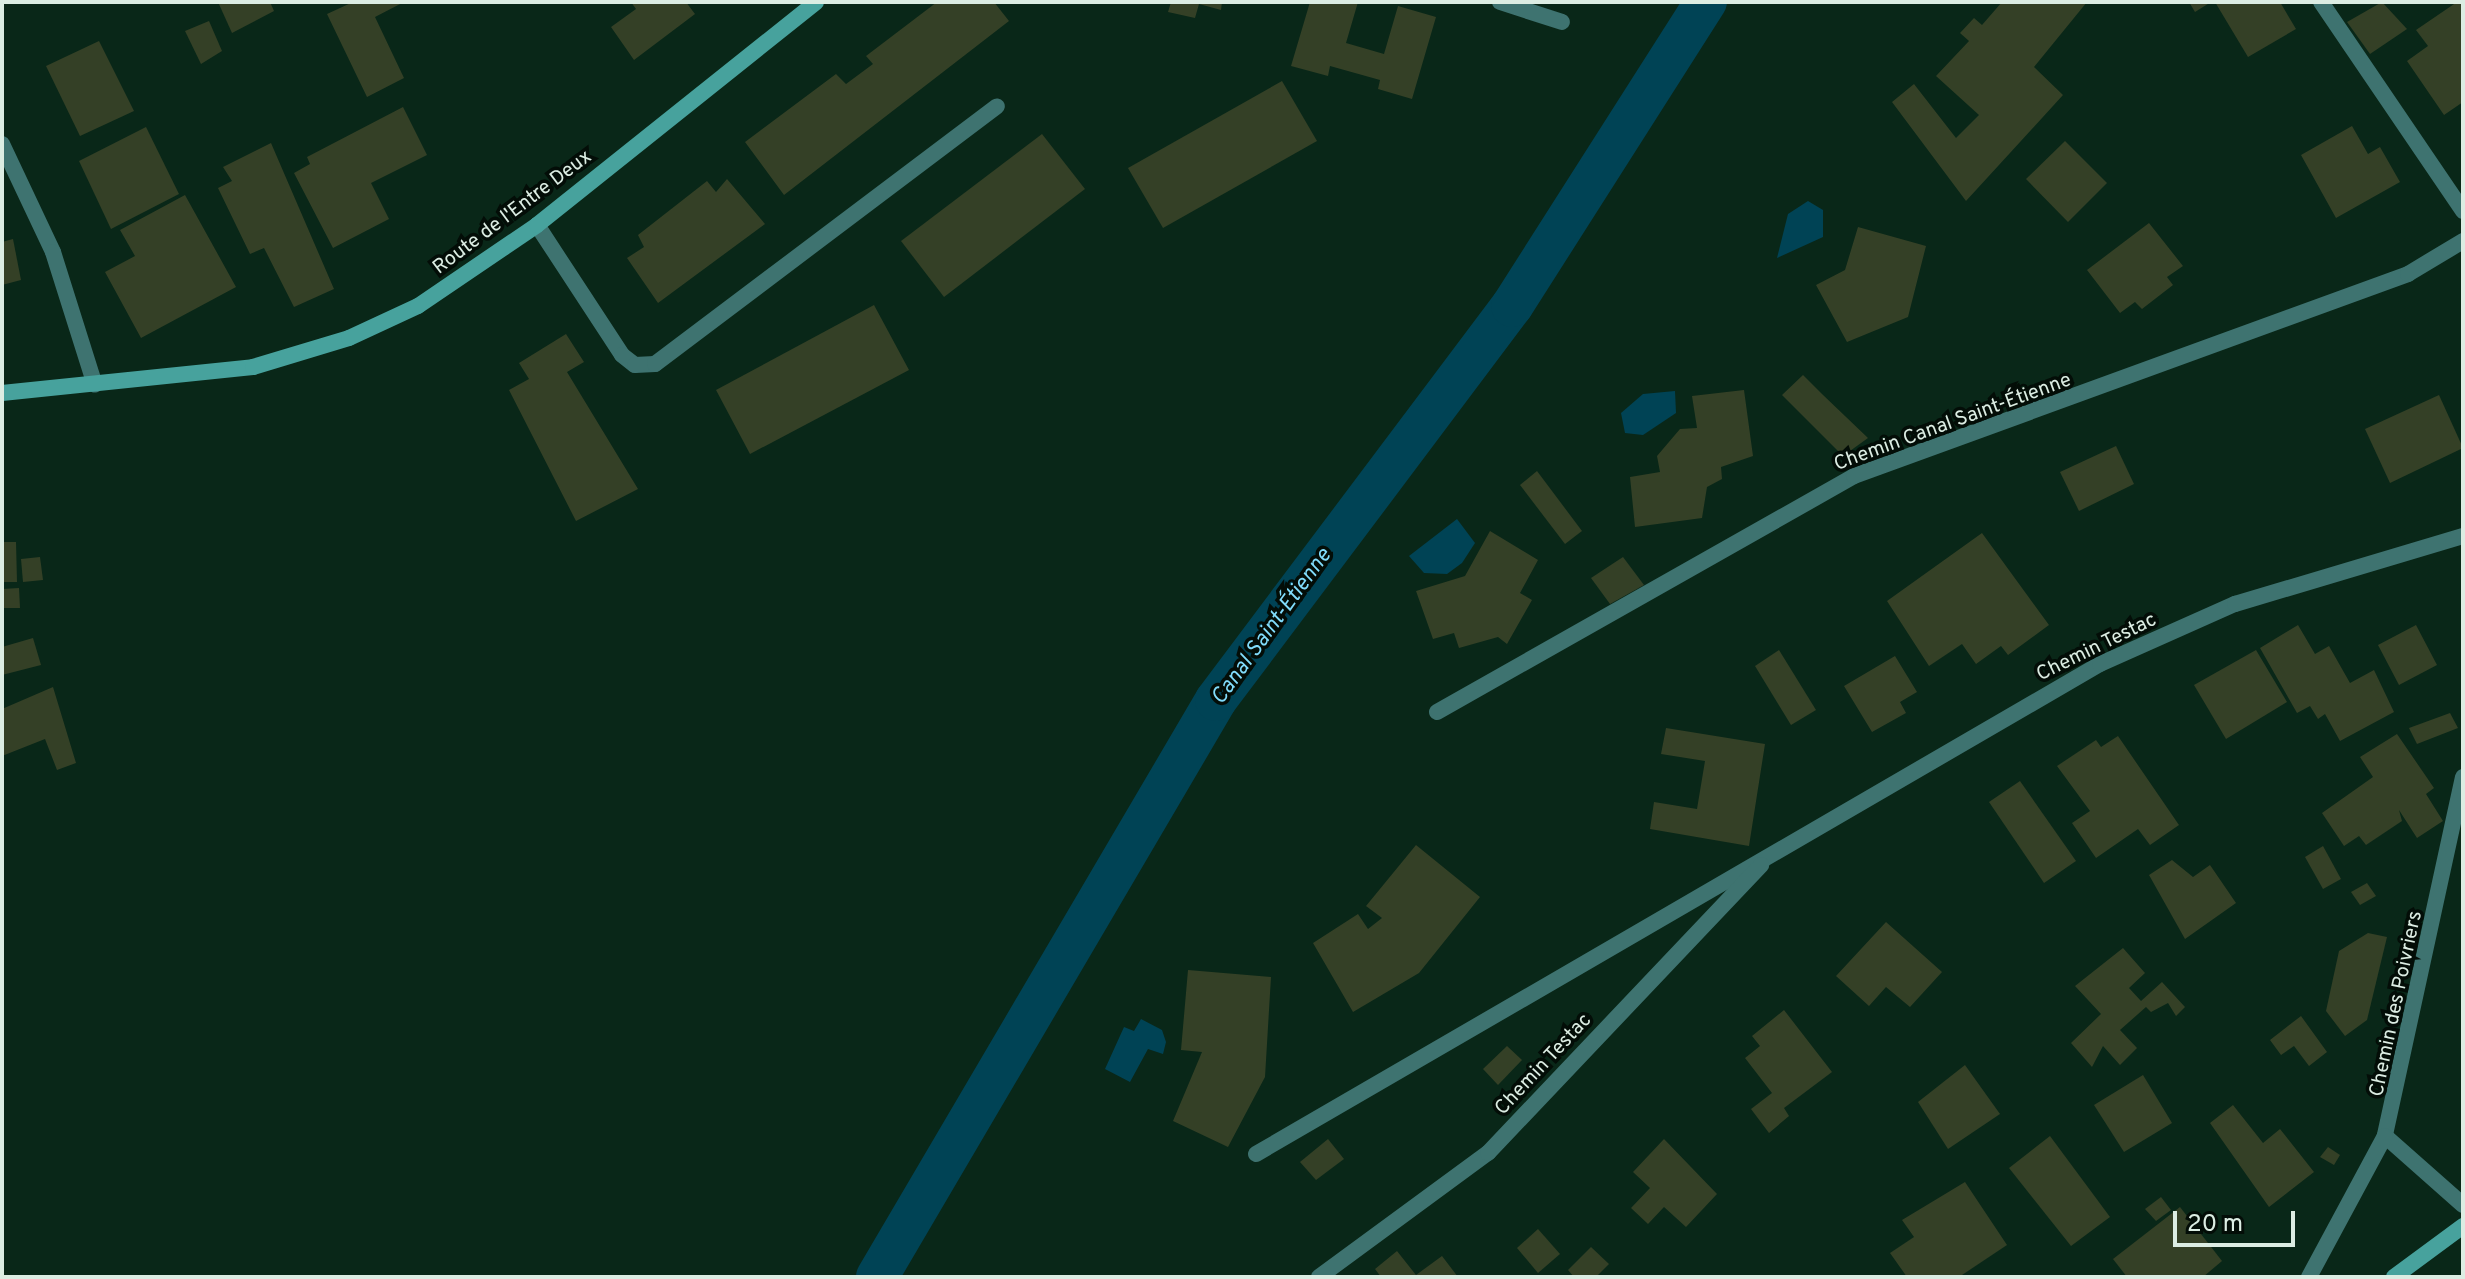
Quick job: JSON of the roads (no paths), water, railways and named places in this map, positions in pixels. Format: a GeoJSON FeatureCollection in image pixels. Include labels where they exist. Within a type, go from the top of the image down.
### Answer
{"type":"FeatureCollection","features":[{"type":"Feature","properties":{"kind":"main road","name":"Route de l'Entre Deux"},"geometry":{"type":"LineString","coordinates":[[2,393],[253,367],[349,338],[430,298],[537,225],[816,2]]}},
{"type":"Feature","properties":{"kind":"main road"},"geometry":{"type":"LineString","coordinates":[[2394,1277],[2463,1226]]}},
{"type":"Feature","properties":{"kind":"street"},"geometry":{"type":"LineString","coordinates":[[1500,2],[1562,22]]}},
{"type":"Feature","properties":{"kind":"street"},"geometry":{"type":"LineString","coordinates":[[2321,2],[2463,211]]}},
{"type":"Feature","properties":{"kind":"street"},"geometry":{"type":"LineString","coordinates":[[537,225],[622,355],[635,365],[655,364],[997,106]]}},
{"type":"Feature","properties":{"kind":"street"},"geometry":{"type":"LineString","coordinates":[[2,144],[53,252],[95,385]]}},
{"type":"Feature","properties":{"kind":"street","name":"Chemin Canal Saint-Étienne"},"geometry":{"type":"LineString","coordinates":[[1437,712],[1854,476],[2408,274],[2463,241]]}},
{"type":"Feature","properties":{"kind":"street","name":"Chemin Testac"},"geometry":{"type":"LineString","coordinates":[[1256,1154],[2100,664],[2235,604],[2463,536]]}},
{"type":"Feature","properties":{"kind":"street","name":"Chemin des Poivriers"},"geometry":{"type":"LineString","coordinates":[[2309,1277],[2385,1136],[2463,777]]}},
{"type":"Feature","properties":{"kind":"street","name":"Chemin Testac"},"geometry":{"type":"LineString","coordinates":[[1319,1277],[1488,1153],[1773,852]]}},
{"type":"Feature","properties":{"kind":"street"},"geometry":{"type":"LineString","coordinates":[[2385,1136],[2463,1205]]}},
{"type":"Feature","properties":{"kind":"water"},"geometry":{"type":"Polygon","coordinates":[[[1808,201],[1823,210],[1823,237],[1777,258],[1788,214],[1808,201]]]}},
{"type":"Feature","properties":{"kind":"water"},"geometry":{"type":"Polygon","coordinates":[[[1675,391],[1676,413],[1643,435],[1625,433],[1621,413],[1643,394],[1675,391]]]}},
{"type":"Feature","properties":{"kind":"water"},"geometry":{"type":"Polygon","coordinates":[[[1457,519],[1475,543],[1462,563],[1447,574],[1424,573],[1409,556],[1457,519]]]}},
{"type":"Feature","properties":{"kind":"water"},"geometry":{"type":"Polygon","coordinates":[[[1141,1019],[1162,1030],[1166,1042],[1163,1054],[1148,1049],[1130,1082],[1105,1069],[1124,1027],[1134,1031],[1141,1019]]]}},
{"type":"Feature","properties":{"kind":"waterway","name":"Canal Saint-Étienne"},"geometry":{"type":"LineString","coordinates":[[877,1277],[1216,700],[1512,306],[1706,2]]}}]}
